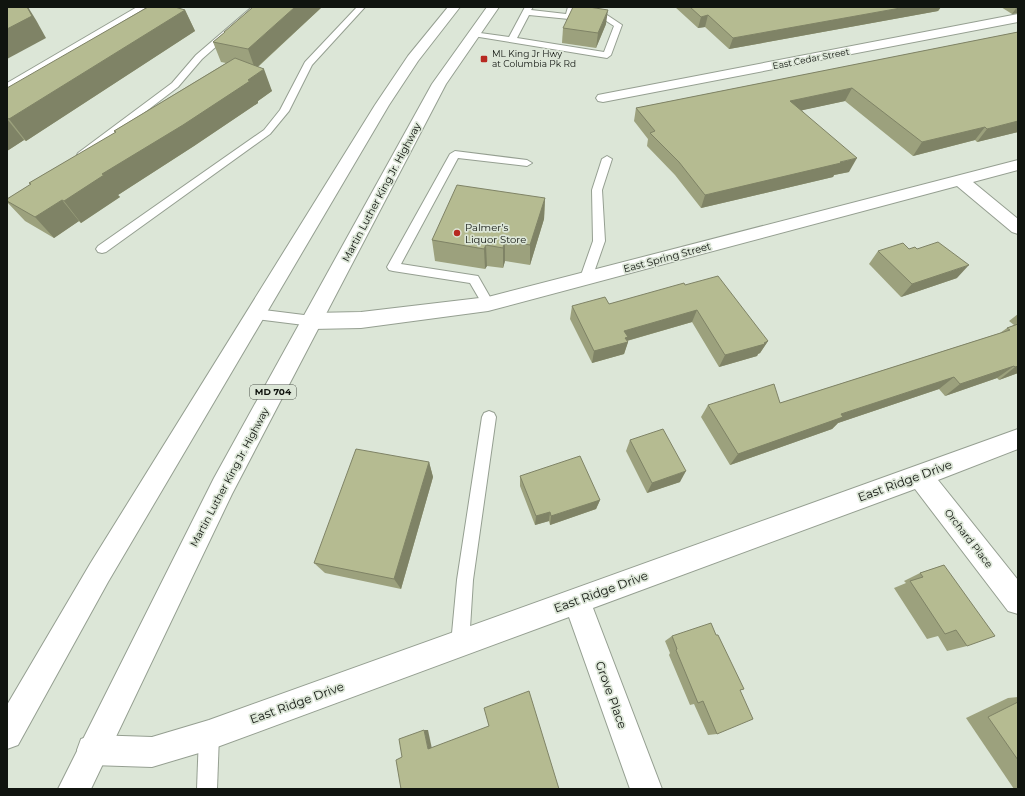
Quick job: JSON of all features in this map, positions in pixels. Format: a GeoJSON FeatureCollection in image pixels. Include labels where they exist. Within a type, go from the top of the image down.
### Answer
{"type":"FeatureCollection","features":[{"type":"Feature","properties":{"kind":"street"},"geometry":{"type":"LineString","coordinates":[[7,734],[99,573],[382,105],[413,59],[454,7]]}},
{"type":"Feature","properties":{"kind":"street","name":"Martin Luther King Jr. Highway"},"geometry":{"type":"LineString","coordinates":[[74,789],[223,486],[439,84],[493,7]]}},
{"type":"Feature","properties":{"kind":"street","name":"East Cedar Street"},"geometry":{"type":"LineString","coordinates":[[603,98],[1018,18]]}},
{"type":"Feature","properties":{"kind":"street","name":"East Spring Street"},"geometry":{"type":"LineString","coordinates":[[312,321],[361,320],[488,304],[1018,165]]}},
{"type":"Feature","properties":{"kind":"street"},"geometry":{"type":"LineString","coordinates":[[960,180],[1018,228]]}},
{"type":"Feature","properties":{"kind":"street","name":"East Ridge Drive"},"geometry":{"type":"LineString","coordinates":[[92,750],[152,752],[196,739],[920,476],[1018,438]]}},
{"type":"Feature","properties":{"kind":"street","name":"Orchard Place"},"geometry":{"type":"LineString","coordinates":[[920,476],[1018,601]]}},
{"type":"Feature","properties":{"kind":"street","name":"Grove Place"},"geometry":{"type":"LineString","coordinates":[[577,601],[646,789]]}},
{"type":"Feature","properties":{"kind":"lane"},"geometry":{"type":"LineString","coordinates":[[7,88],[143,7]]}},
{"type":"Feature","properties":{"kind":"lane"},"geometry":{"type":"LineString","coordinates":[[73,162],[175,85],[199,57],[257,7]]}},
{"type":"Feature","properties":{"kind":"lane"},"geometry":{"type":"LineString","coordinates":[[102,249],[267,132],[284,111],[308,64],[361,7]]}},
{"type":"Feature","properties":{"kind":"lane"},"geometry":{"type":"LineString","coordinates":[[512,40],[528,9],[569,17],[572,7]]}},
{"type":"Feature","properties":{"kind":"lane"},"geometry":{"type":"LineString","coordinates":[[473,34],[607,55],[618,25],[589,7]]}},
{"type":"Feature","properties":{"kind":"lane"},"geometry":{"type":"LineString","coordinates":[[488,304],[474,279],[393,267],[455,154],[528,163]]}},
{"type":"Feature","properties":{"kind":"lane"},"geometry":{"type":"LineString","coordinates":[[586,278],[599,241],[597,190],[607,159]]}},
{"type":"Feature","properties":{"kind":"lane"},"geometry":{"type":"LineString","coordinates":[[256,314],[312,321]]}},
{"type":"Feature","properties":{"kind":"lane"},"geometry":{"type":"LineString","coordinates":[[460,644],[465,580],[489,417]]}},
{"type":"Feature","properties":{"kind":"lane"},"geometry":{"type":"LineString","coordinates":[[196,739],[207,789]]}},
{"type":"Feature","properties":{"kind":"building"},"geometry":{"type":"Polygon","coordinates":[[[7,7],[27,7],[32,16],[7,29],[7,7]]]}},
{"type":"Feature","properties":{"kind":"building"},"geometry":{"type":"Polygon","coordinates":[[[148,7],[175,7],[185,10],[9,119],[7,118],[7,88],[148,7]]]}},
{"type":"Feature","properties":{"kind":"building"},"geometry":{"type":"Polygon","coordinates":[[[253,7],[295,7],[248,49],[213,42],[225,32],[253,7]]]}},
{"type":"Feature","properties":{"kind":"building"},"geometry":{"type":"Polygon","coordinates":[[[573,7],[589,7],[608,10],[598,33],[563,28],[573,7]]]}},
{"type":"Feature","properties":{"kind":"building"},"geometry":{"type":"Polygon","coordinates":[[[690,7],[906,7],[733,38],[708,15],[701,17],[690,7]]]}},
{"type":"Feature","properties":{"kind":"building"},"geometry":{"type":"Polygon","coordinates":[[[1018,32],[1018,121],[922,142],[852,88],[790,101],[857,158],[705,195],[679,162],[650,133],[655,131],[636,108],[1018,32]]]}},
{"type":"Feature","properties":{"kind":"building"},"geometry":{"type":"Polygon","coordinates":[[[235,58],[264,69],[248,80],[250,81],[183,125],[102,174],[104,175],[64,201],[62,200],[35,217],[7,201],[7,199],[31,184],[29,183],[116,132],[114,131],[235,58]]]}},
{"type":"Feature","properties":{"kind":"building"},"geometry":{"type":"Polygon","coordinates":[[[457,185],[545,198],[530,245],[505,240],[503,248],[486,245],[484,249],[432,240],[457,185]]]}},
{"type":"Feature","properties":{"kind":"building"},"geometry":{"type":"Polygon","coordinates":[[[938,242],[969,265],[912,284],[878,251],[903,243],[909,249],[915,247],[917,249],[938,242]]]}},
{"type":"Feature","properties":{"kind":"building"},"geometry":{"type":"Polygon","coordinates":[[[718,276],[768,341],[764,343],[765,344],[725,355],[697,310],[624,331],[628,337],[625,338],[628,342],[594,351],[572,306],[605,297],[609,304],[684,283],[685,285],[718,276]]]}},
{"type":"Feature","properties":{"kind":"building"},"geometry":{"type":"Polygon","coordinates":[[[1018,324],[1018,366],[960,384],[954,377],[841,414],[843,417],[738,454],[708,405],[774,384],[780,403],[1010,330],[1007,328],[1018,324]]]}},
{"type":"Feature","properties":{"kind":"building"},"geometry":{"type":"Polygon","coordinates":[[[663,429],[686,471],[652,483],[630,440],[663,429]]]}},
{"type":"Feature","properties":{"kind":"building"},"geometry":{"type":"Polygon","coordinates":[[[356,449],[429,462],[394,579],[314,563],[356,449]]]}},
{"type":"Feature","properties":{"kind":"building"},"geometry":{"type":"Polygon","coordinates":[[[580,456],[600,500],[551,516],[550,512],[536,516],[520,476],[580,456]]]}},
{"type":"Feature","properties":{"kind":"building"},"geometry":{"type":"Polygon","coordinates":[[[944,565],[995,636],[967,646],[956,630],[945,634],[910,581],[923,577],[920,573],[944,565]]]}},
{"type":"Feature","properties":{"kind":"building"},"geometry":{"type":"Polygon","coordinates":[[[711,623],[744,689],[740,690],[753,719],[717,734],[703,701],[698,703],[676,650],[677,649],[672,636],[711,623]]]}},
{"type":"Feature","properties":{"kind":"building"},"geometry":{"type":"Polygon","coordinates":[[[529,691],[559,789],[401,789],[396,760],[402,757],[399,739],[424,730],[428,749],[489,726],[484,708],[529,691]]]}},
{"type":"Feature","properties":{"kind":"building"},"geometry":{"type":"Polygon","coordinates":[[[1018,702],[1018,760],[988,717],[1018,702]]]}},
{"type":"Feature","properties":{"kind":"place","name":"ML King Jr Hwy at Columbia Pk Rd"},"geometry":{"type":"Point","coordinates":[484,59]}},
{"type":"Feature","properties":{"kind":"place","name":"Palmer’s Liquor Store"},"geometry":{"type":"Point","coordinates":[457,233]}}]}
